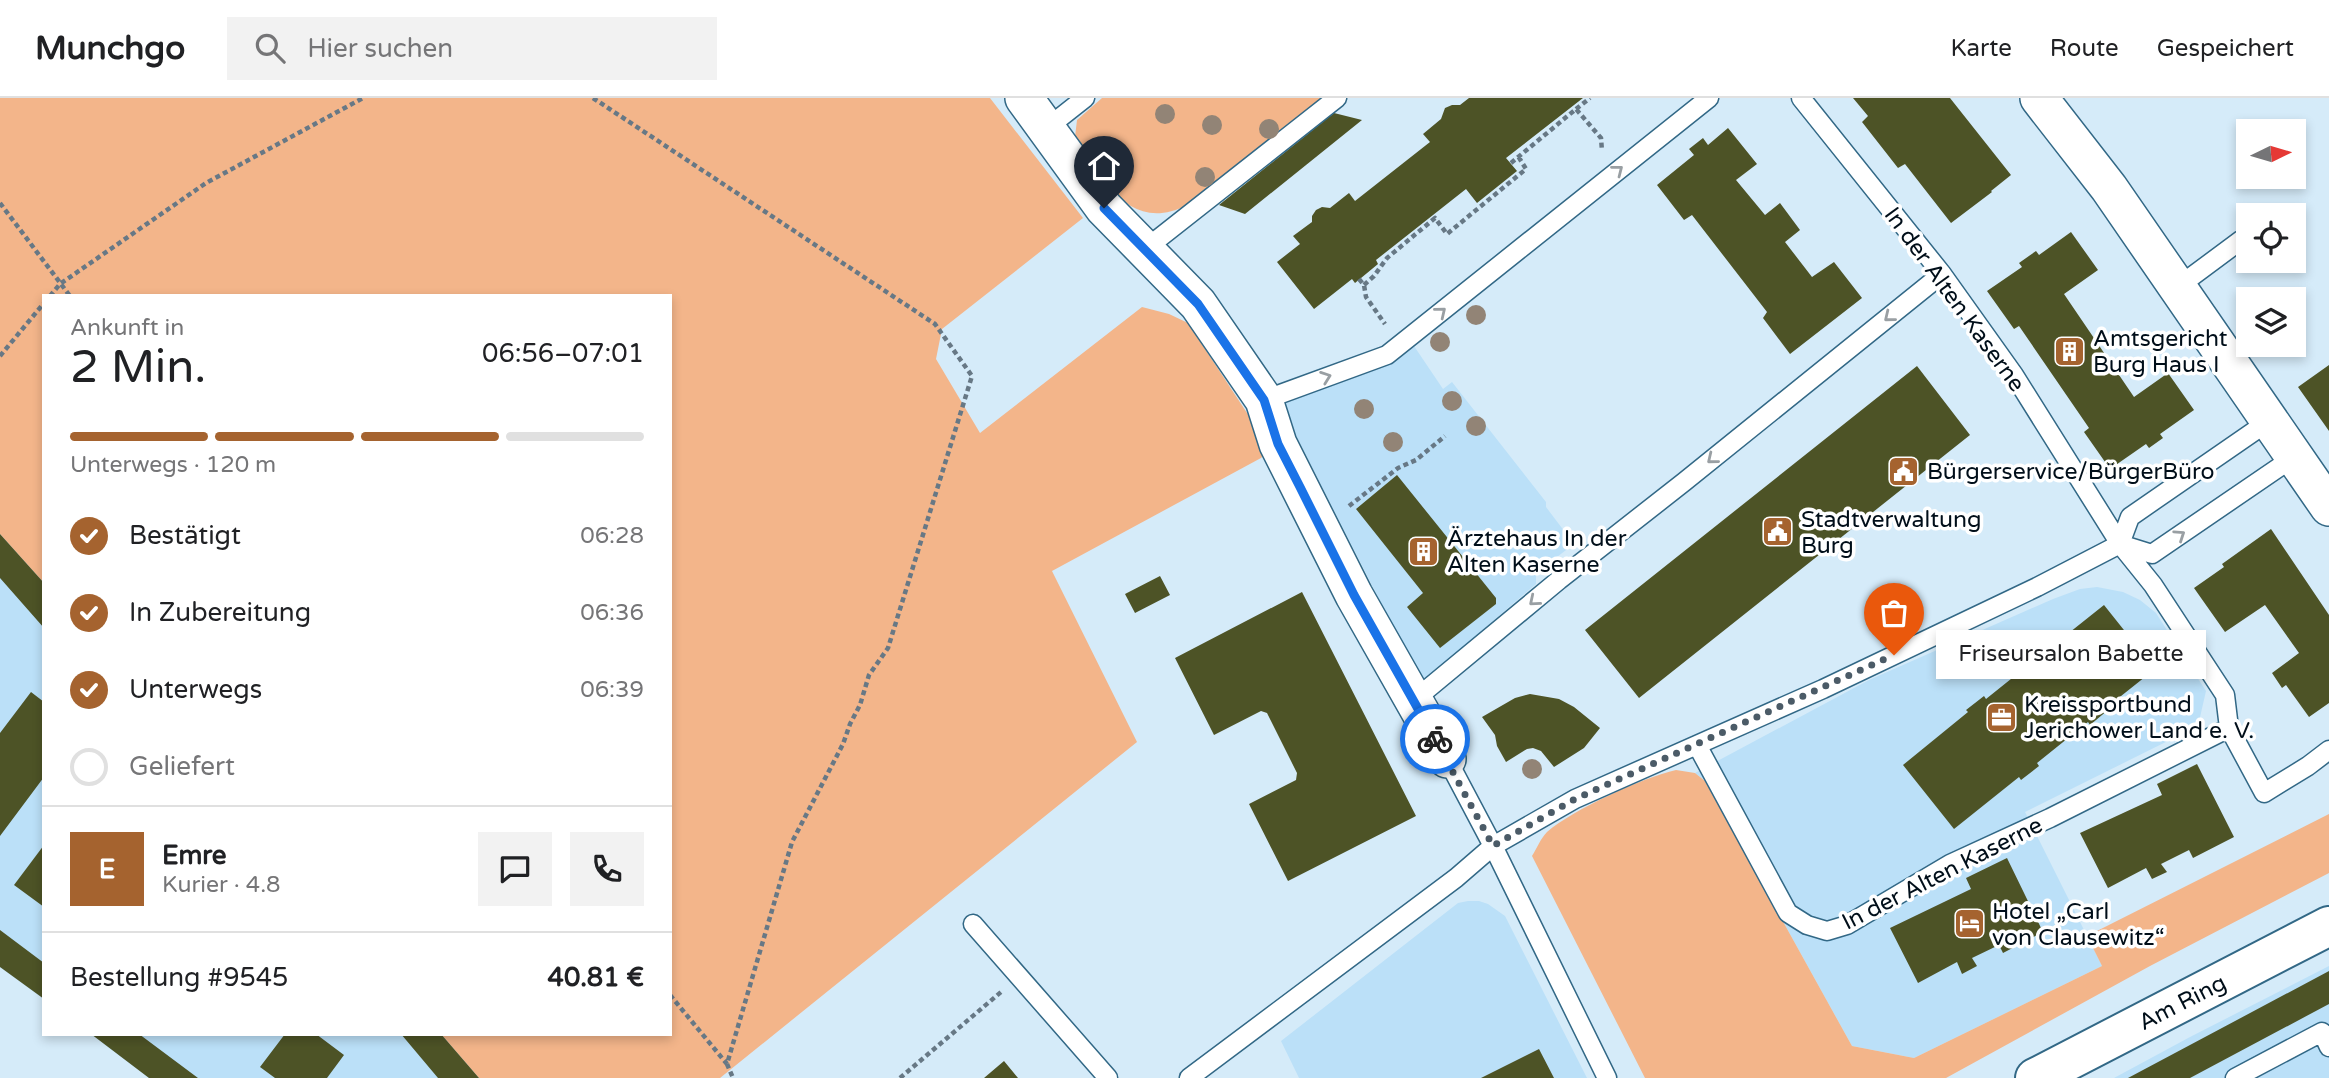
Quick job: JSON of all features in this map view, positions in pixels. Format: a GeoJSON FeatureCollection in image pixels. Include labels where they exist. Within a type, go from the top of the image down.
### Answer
{"type":"FeatureCollection","features":[{"type":"Feature","properties":{"kind":"main road","name":"Am Ring"},"geometry":{"type":"LineString","coordinates":[[2035,1078],[2329,926]]}},
{"type":"Feature","properties":{"kind":"street"},"geometry":{"type":"LineString","coordinates":[[1024,98],[1104,208],[1198,304],[1264,400],[1278,444],[1354,595],[1447,759]]}},
{"type":"Feature","properties":{"kind":"street"},"geometry":{"type":"LineString","coordinates":[[2039,98],[2109,188],[2179,286],[2329,507]]}},
{"type":"Feature","properties":{"kind":"lane"},"geometry":{"type":"LineString","coordinates":[[1047,128],[1085,98]]}},
{"type":"Feature","properties":{"kind":"lane"},"geometry":{"type":"LineString","coordinates":[[1144,250],[1337,98]]}},
{"type":"Feature","properties":{"kind":"lane"},"geometry":{"type":"LineString","coordinates":[[1264,400],[1387,355],[1709,98]]}},
{"type":"Feature","properties":{"kind":"lane","name":"In der Alten Kaserne"},"geometry":{"type":"LineString","coordinates":[[1801,98],[1942,274],[2021,386],[2120,544],[2153,585],[2225,695],[2229,728],[2264,793],[2329,750]]}},
{"type":"Feature","properties":{"kind":"lane"},"geometry":{"type":"LineString","coordinates":[[2179,286],[2236,244]]}},
{"type":"Feature","properties":{"kind":"lane"},"geometry":{"type":"LineString","coordinates":[[1413,701],[1559,580],[1942,274]]}},
{"type":"Feature","properties":{"kind":"lane"},"geometry":{"type":"LineString","coordinates":[[1189,1078],[1446,886],[1493,846],[1575,799],[1823,689],[2037,587],[2120,544],[2130,517],[2269,421]]}},
{"type":"Feature","properties":{"kind":"lane"},"geometry":{"type":"LineString","coordinates":[[2120,544],[2152,554],[2294,457]]}},
{"type":"Feature","properties":{"kind":"lane","name":"In der Alten Kaserne"},"geometry":{"type":"LineString","coordinates":[[1697,745],[1788,913],[1808,925],[1827,931],[1847,925],[1950,864],[2050,818],[2229,728]]}},
{"type":"Feature","properties":{"kind":"lane"},"geometry":{"type":"LineString","coordinates":[[1447,759],[1493,846],[1607,1078]]}},
{"type":"Feature","properties":{"kind":"lane"},"geometry":{"type":"LineString","coordinates":[[973,924],[1108,1078]]}},
{"type":"Feature","properties":{"kind":"lane"},"geometry":{"type":"LineString","coordinates":[[2235,1078],[2322,1032],[2329,1047]]}},
{"type":"Feature","properties":{"kind":"path"},"geometry":{"type":"LineString","coordinates":[[52,294],[61,284],[206,183],[363,98]]}},
{"type":"Feature","properties":{"kind":"path"},"geometry":{"type":"LineString","coordinates":[[593,98],[935,324],[972,376],[888,648],[869,676],[843,744],[792,842],[727,1064]]}},
{"type":"Feature","properties":{"kind":"path"},"geometry":{"type":"LineString","coordinates":[[1511,163],[1590,98]]}},
{"type":"Feature","properties":{"kind":"path"},"geometry":{"type":"LineString","coordinates":[[1576,109],[1601,138],[1605,180]]}},
{"type":"Feature","properties":{"kind":"path"},"geometry":{"type":"LineString","coordinates":[[1364,285],[1387,258],[1435,219],[1447,234],[1526,169],[1518,156]]}},
{"type":"Feature","properties":{"kind":"path"},"geometry":{"type":"LineString","coordinates":[[0,203],[68,294]]}},
{"type":"Feature","properties":{"kind":"path"},"geometry":{"type":"LineString","coordinates":[[1359,279],[1364,285],[1366,297],[1398,346]]}},
{"type":"Feature","properties":{"kind":"path"},"geometry":{"type":"LineString","coordinates":[[0,356],[42,305]]}},
{"type":"Feature","properties":{"kind":"path"},"geometry":{"type":"LineString","coordinates":[[1349,507],[1398,468],[1416,460],[1445,436]]}},
{"type":"Feature","properties":{"kind":"path"},"geometry":{"type":"LineString","coordinates":[[900,1078],[1019,976]]}},
{"type":"Feature","properties":{"kind":"path"},"geometry":{"type":"LineString","coordinates":[[672,997],[727,1064],[733,1078]]}},
{"type":"Feature","properties":{"kind":"shaded area"},"geometry":{"type":"Polygon","coordinates":[[[0,98],[990,98],[1083,218],[942,329],[936,359],[980,433],[1142,307],[1169,314],[1188,323],[1270,448],[1261,458],[1052,571],[1137,742],[720,1078],[479,1078],[443,1036],[672,1036],[672,294],[42,294],[42,581],[0,534],[0,98]]]}},
{"type":"Feature","properties":{"kind":"shaded area"},"geometry":{"type":"Polygon","coordinates":[[[1102,98],[1322,98],[1187,205],[1167,212],[1149,213],[1133,207],[1119,197],[1075,137],[1077,120],[1102,98]]]}},
{"type":"Feature","properties":{"kind":"shaded area"},"geometry":{"type":"Polygon","coordinates":[[[1414,346],[1443,389],[1452,382],[1546,502],[1546,507],[1574,544],[1536,573],[1536,584],[1427,678],[1421,678],[1417,674],[1278,400],[1380,366],[1414,346]]]}},
{"type":"Feature","properties":{"kind":"shaded area"},"geometry":{"type":"Polygon","coordinates":[[[0,534],[42,581],[42,998],[0,967],[0,534]]]}},
{"type":"Feature","properties":{"kind":"shaded area"},"geometry":{"type":"Polygon","coordinates":[[[2097,587],[2123,592],[2140,600],[2156,613],[2206,691],[2198,726],[2025,812],[2102,966],[1914,1058],[1852,1046],[1705,781],[1695,773],[1869,680],[2053,599],[2080,589],[2097,587]]]}},
{"type":"Feature","properties":{"kind":"shaded area"},"geometry":{"type":"Polygon","coordinates":[[[1676,770],[1695,773],[1705,781],[1852,1046],[1914,1058],[2102,966],[2087,936],[2329,814],[2329,873],[2150,966],[1946,1078],[1645,1078],[1532,856],[1547,832],[1574,814],[1627,787],[1676,770]]]}},
{"type":"Feature","properties":{"kind":"shaded area"},"geometry":{"type":"Polygon","coordinates":[[[1468,901],[1488,904],[1505,916],[1587,1078],[1299,1078],[1281,1041],[1458,903],[1468,901]]]}},
{"type":"Feature","properties":{"kind":"shaded area"},"geometry":{"type":"Polygon","coordinates":[[[2329,966],[2329,1078],[2114,1078],[2190,1037],[2329,966]]]}},
{"type":"Feature","properties":{"kind":"shaded area"},"geometry":{"type":"Polygon","coordinates":[[[94,1036],[443,1036],[479,1078],[149,1078],[94,1036]]]}},
{"type":"Feature","properties":{"kind":"building"},"geometry":{"type":"Polygon","coordinates":[[[1469,98],[1583,98],[1506,158],[1517,171],[1477,203],[1466,189],[1376,260],[1378,264],[1355,283],[1352,279],[1314,309],[1277,262],[1300,244],[1293,236],[1312,222],[1316,210],[1322,207],[1330,208],[1349,193],[1355,201],[1430,142],[1423,134],[1441,119],[1445,108],[1460,105],[1469,98]]]}},
{"type":"Feature","properties":{"kind":"building"},"geometry":{"type":"Polygon","coordinates":[[[1853,98],[1950,98],[2011,175],[1951,223],[1905,164],[1898,168],[1862,122],[1868,116],[1853,98]]]}},
{"type":"Feature","properties":{"kind":"building"},"geometry":{"type":"Polygon","coordinates":[[[1334,113],[1362,120],[1245,214],[1219,205],[1334,113]]]}},
{"type":"Feature","properties":{"kind":"building"},"geometry":{"type":"Polygon","coordinates":[[[1728,128],[1757,164],[1736,180],[1765,215],[1780,203],[1800,230],[1785,242],[1812,277],[1834,262],[1862,298],[1790,354],[1763,318],[1767,312],[1692,215],[1684,220],[1657,185],[1694,155],[1689,149],[1703,138],[1708,145],[1728,128]]]}},
{"type":"Feature","properties":{"kind":"building","name":"Amtsgericht Burg Haus I"},"geometry":{"type":"Polygon","coordinates":[[[2071,232],[2098,270],[2064,294],[2134,397],[2168,373],[2194,410],[2160,434],[2163,438],[2149,448],[2146,444],[2110,469],[2084,432],[2089,428],[2019,326],[2014,329],[1987,291],[2022,267],[2019,263],[2036,251],[2039,255],[2071,232]]]}},
{"type":"Feature","properties":{"kind":"building"},"geometry":{"type":"Polygon","coordinates":[[[2329,365],[2329,431],[2298,387],[2329,365]]]}},
{"type":"Feature","properties":{"kind":"building","name":"Stadtverwaltung Burg"},"geometry":{"type":"Polygon","coordinates":[[[1917,366],[1970,435],[1639,698],[1585,630],[1917,366]]]}},
{"type":"Feature","properties":{"kind":"building","name":"Ärztehaus In der Alten Kaserne"},"geometry":{"type":"Polygon","coordinates":[[[1397,475],[1496,598],[1496,604],[1440,648],[1407,607],[1423,593],[1356,509],[1397,475]]]}},
{"type":"Feature","properties":{"kind":"building"},"geometry":{"type":"Polygon","coordinates":[[[2271,529],[2329,615],[2329,703],[2309,717],[2286,685],[2282,688],[2272,673],[2299,653],[2265,605],[2225,632],[2194,588],[2271,529]]]}},
{"type":"Feature","properties":{"kind":"building"},"geometry":{"type":"Polygon","coordinates":[[[0,534],[42,581],[42,626],[0,578],[0,534]]]}},
{"type":"Feature","properties":{"kind":"building"},"geometry":{"type":"Polygon","coordinates":[[[1160,576],[1170,595],[1135,613],[1125,594],[1160,576]]]}},
{"type":"Feature","properties":{"kind":"building"},"geometry":{"type":"Polygon","coordinates":[[[1302,592],[1416,816],[1288,881],[1249,804],[1296,780],[1297,773],[1267,713],[1261,711],[1214,735],[1175,658],[1302,592]]]}},
{"type":"Feature","properties":{"kind":"building"},"geometry":{"type":"Polygon","coordinates":[[[2104,605],[2155,669],[2106,708],[2108,710],[2090,725],[2088,722],[2037,763],[2039,766],[2021,780],[2019,777],[1954,829],[1903,765],[1968,712],[1966,710],[1984,696],[1986,699],[2053,642],[2055,644],[2104,605]]]}},
{"type":"Feature","properties":{"kind":"building"},"geometry":{"type":"Polygon","coordinates":[[[31,692],[42,700],[42,780],[0,836],[0,733],[31,692]]]}},
{"type":"Feature","properties":{"kind":"building"},"geometry":{"type":"Polygon","coordinates":[[[1530,694],[1559,699],[1574,707],[1600,728],[1584,748],[1554,767],[1541,751],[1533,748],[1506,762],[1497,746],[1495,735],[1482,717],[1515,698],[1530,694]]]}},
{"type":"Feature","properties":{"kind":"building"},"geometry":{"type":"Polygon","coordinates":[[[2197,764],[2234,837],[2193,858],[2189,850],[2161,864],[2167,872],[2152,879],[2146,868],[2108,888],[2080,833],[2162,795],[2157,784],[2197,764]]]}},
{"type":"Feature","properties":{"kind":"building"},"geometry":{"type":"Polygon","coordinates":[[[42,848],[42,906],[14,885],[42,848]]]}},
{"type":"Feature","properties":{"kind":"building","name":"Hotel „Carl von Clausewitz“"},"geometry":{"type":"Polygon","coordinates":[[[2007,858],[2043,932],[2003,953],[1999,945],[1972,958],[1977,966],[1962,974],[1957,962],[1918,983],[1890,928],[1971,889],[1966,878],[2007,858]]]}},
{"type":"Feature","properties":{"kind":"building"},"geometry":{"type":"Polygon","coordinates":[[[0,930],[42,962],[42,998],[0,967],[0,930]]]}},
{"type":"Feature","properties":{"kind":"building"},"geometry":{"type":"Polygon","coordinates":[[[2329,971],[2329,1004],[2190,1078],[2128,1078],[2329,971]]]}},
{"type":"Feature","properties":{"kind":"building"},"geometry":{"type":"Polygon","coordinates":[[[94,1036],[142,1036],[198,1078],[149,1078],[94,1036]]]}},
{"type":"Feature","properties":{"kind":"building"},"geometry":{"type":"Polygon","coordinates":[[[283,1036],[319,1036],[344,1055],[327,1078],[275,1078],[260,1067],[283,1036]]]}},
{"type":"Feature","properties":{"kind":"building"},"geometry":{"type":"Polygon","coordinates":[[[403,1036],[443,1036],[479,1078],[438,1078],[403,1036]]]}},
{"type":"Feature","properties":{"kind":"building"},"geometry":{"type":"Polygon","coordinates":[[[1539,1049],[1554,1078],[1481,1078],[1539,1049]]]}},
{"type":"Feature","properties":{"kind":"building"},"geometry":{"type":"Polygon","coordinates":[[[1004,1061],[1018,1078],[984,1078],[1004,1061]]]}},
{"type":"Feature","properties":{"kind":"way so far"},"geometry":{"type":"LineString","coordinates":[[1435,739],[1493,846],[1575,799],[1894,655]]}},
{"type":"Feature","properties":{"kind":"place","name":"Amtsgericht Burg Haus I"},"geometry":{"type":"Point","coordinates":[2070,351]}},
{"type":"Feature","properties":{"kind":"place","name":"Bürgerservice/BürgerBüro"},"geometry":{"type":"Point","coordinates":[1904,471]}},
{"type":"Feature","properties":{"kind":"place","name":"Stadtverwaltung Burg"},"geometry":{"type":"Point","coordinates":[1778,532]}},
{"type":"Feature","properties":{"kind":"place","name":"Ärztehaus In der Alten Kaserne"},"geometry":{"type":"Point","coordinates":[1424,551]}},
{"type":"Feature","properties":{"kind":"place","name":"Friseursalon Babette"},"geometry":{"type":"Point","coordinates":[1894,655]}},
{"type":"Feature","properties":{"kind":"place","name":"Kreissportbund Jerichower Land e. V."},"geometry":{"type":"Point","coordinates":[2001,717]}},
{"type":"Feature","properties":{"kind":"place","name":"Hotel „Carl von Clausewitz“"},"geometry":{"type":"Point","coordinates":[1969,924]}},
{"type":"Feature","properties":{"kind":"route"},"geometry":{"type":"LineString","coordinates":[[1104,208],[1198,304],[1264,400],[1278,444],[1354,595],[1435,739]]}}]}
